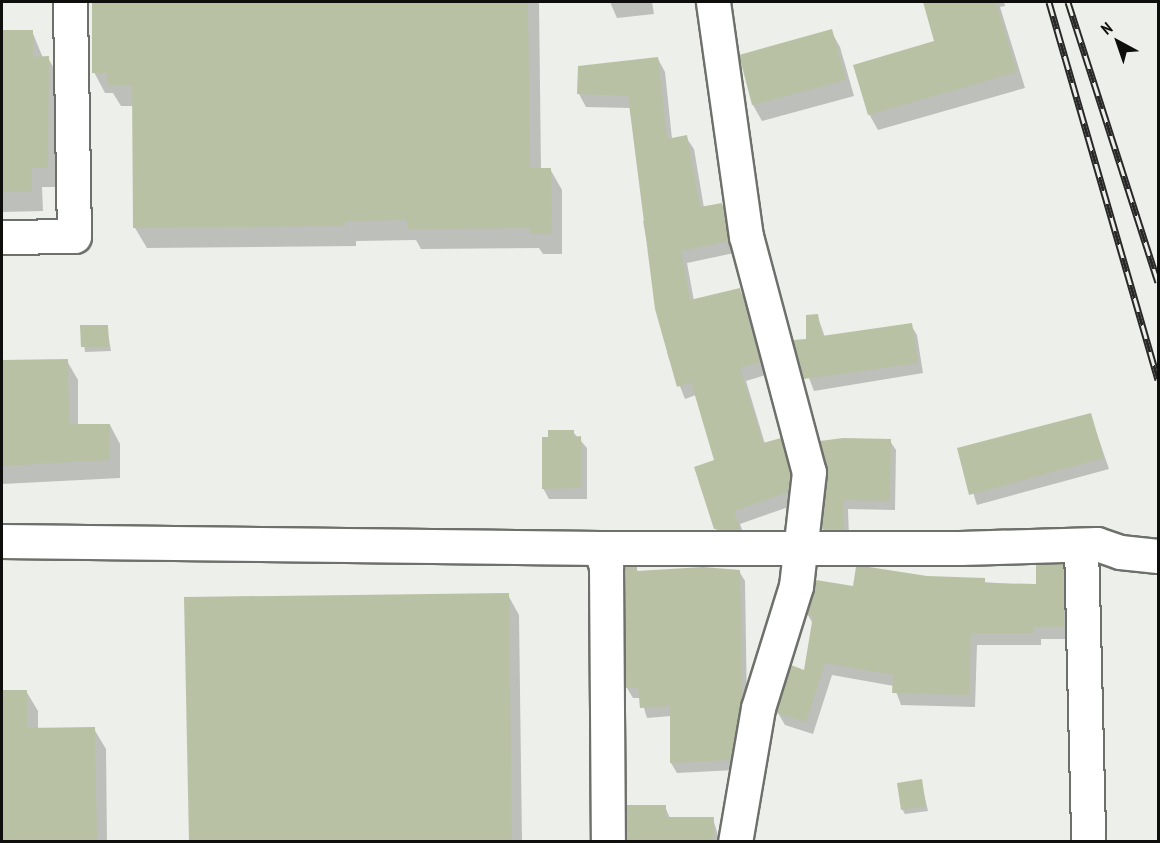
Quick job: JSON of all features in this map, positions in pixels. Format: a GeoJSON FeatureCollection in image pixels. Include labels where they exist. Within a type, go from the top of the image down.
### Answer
{"type":"FeatureCollection","features":[{"type":"Feature","properties":{"kind":"street"},"geometry":{"type":"LineString","coordinates":[[2,237],[74,236],[70,2]]}},
{"type":"Feature","properties":{"kind":"street"},"geometry":{"type":"LineString","coordinates":[[713,2],[746,236],[809,472],[796,586],[758,708],[735,842]]}},
{"type":"Feature","properties":{"kind":"street"},"geometry":{"type":"LineString","coordinates":[[2,541],[600,548],[1081,545],[1158,556]]}},
{"type":"Feature","properties":{"kind":"street"},"geometry":{"type":"LineString","coordinates":[[1081,545],[1088,842]]}},
{"type":"Feature","properties":{"kind":"street"},"geometry":{"type":"LineString","coordinates":[[600,548],[606,567],[608,842]]}},
{"type":"Feature","properties":{"kind":"building"},"geometry":{"type":"Polygon","coordinates":[[[92,2],[528,2],[530,168],[551,168],[552,234],[530,234],[530,228],[408,229],[407,220],[345,221],[345,226],[133,228],[132,86],[108,86],[107,73],[92,73],[92,2]]]}},
{"type":"Feature","properties":{"kind":"building"},"geometry":{"type":"Polygon","coordinates":[[[923,2],[996,2],[1017,72],[868,115],[853,65],[934,41],[923,2]]]}},
{"type":"Feature","properties":{"kind":"building"},"geometry":{"type":"Polygon","coordinates":[[[832,29],[846,80],[752,105],[739,55],[832,29]]]}},
{"type":"Feature","properties":{"kind":"building"},"geometry":{"type":"Polygon","coordinates":[[[2,30],[33,30],[33,57],[49,56],[48,168],[32,168],[32,192],[2,192],[2,30]]]}},
{"type":"Feature","properties":{"kind":"building"},"geometry":{"type":"Polygon","coordinates":[[[658,57],[667,139],[687,135],[700,207],[722,203],[728,241],[681,251],[690,300],[740,288],[760,362],[740,368],[763,443],[781,438],[790,473],[788,492],[734,511],[740,529],[714,529],[694,467],[714,460],[691,382],[677,387],[655,309],[628,96],[577,94],[578,66],[658,57]]]}},
{"type":"Feature","properties":{"kind":"building"},"geometry":{"type":"Polygon","coordinates":[[[818,314],[822,336],[912,323],[918,363],[804,379],[793,340],[806,339],[806,315],[818,314]]]}},
{"type":"Feature","properties":{"kind":"building"},"geometry":{"type":"Polygon","coordinates":[[[80,325],[108,325],[109,347],[81,347],[80,325]]]}},
{"type":"Feature","properties":{"kind":"building"},"geometry":{"type":"Polygon","coordinates":[[[68,359],[69,424],[110,424],[110,460],[2,466],[2,360],[68,359]]]}},
{"type":"Feature","properties":{"kind":"building"},"geometry":{"type":"Polygon","coordinates":[[[1091,413],[1104,458],[969,495],[957,448],[1091,413]]]}},
{"type":"Feature","properties":{"kind":"building"},"geometry":{"type":"Polygon","coordinates":[[[548,430],[574,430],[574,437],[581,436],[582,488],[542,489],[542,437],[548,437],[548,430]]]}},
{"type":"Feature","properties":{"kind":"building"},"geometry":{"type":"Polygon","coordinates":[[[843,438],[891,439],[890,501],[843,500],[844,529],[821,529],[828,474],[820,441],[843,438]]]}},
{"type":"Feature","properties":{"kind":"building"},"geometry":{"type":"Polygon","coordinates":[[[1063,564],[1064,627],[1034,627],[1034,633],[971,633],[969,695],[892,693],[893,675],[825,663],[806,722],[776,713],[791,665],[804,670],[813,616],[806,615],[816,580],[853,586],[856,567],[869,567],[927,576],[985,578],[985,583],[1036,584],[1036,565],[1063,564]]]}},
{"type":"Feature","properties":{"kind":"building"},"geometry":{"type":"Polygon","coordinates":[[[625,567],[637,567],[637,571],[703,567],[740,570],[742,697],[730,760],[670,763],[670,706],[640,708],[638,688],[626,688],[625,567]]]}},
{"type":"Feature","properties":{"kind":"building"},"geometry":{"type":"Polygon","coordinates":[[[509,593],[512,842],[189,842],[184,597],[509,593]]]}},
{"type":"Feature","properties":{"kind":"building"},"geometry":{"type":"Polygon","coordinates":[[[2,690],[27,690],[27,728],[95,727],[97,842],[2,842],[2,690]]]}},
{"type":"Feature","properties":{"kind":"building"},"geometry":{"type":"Polygon","coordinates":[[[922,779],[926,806],[901,810],[897,783],[922,779]]]}},
{"type":"Feature","properties":{"kind":"building"},"geometry":{"type":"Polygon","coordinates":[[[626,805],[666,805],[666,817],[714,817],[713,842],[627,841],[626,805]]]}},
{"type":"Feature","properties":{"kind":"railway"},"geometry":{"type":"LineString","coordinates":[[1049,2],[1158,380]]}},
{"type":"Feature","properties":{"kind":"railway"},"geometry":{"type":"LineString","coordinates":[[1068,2],[1158,282]]}}]}
